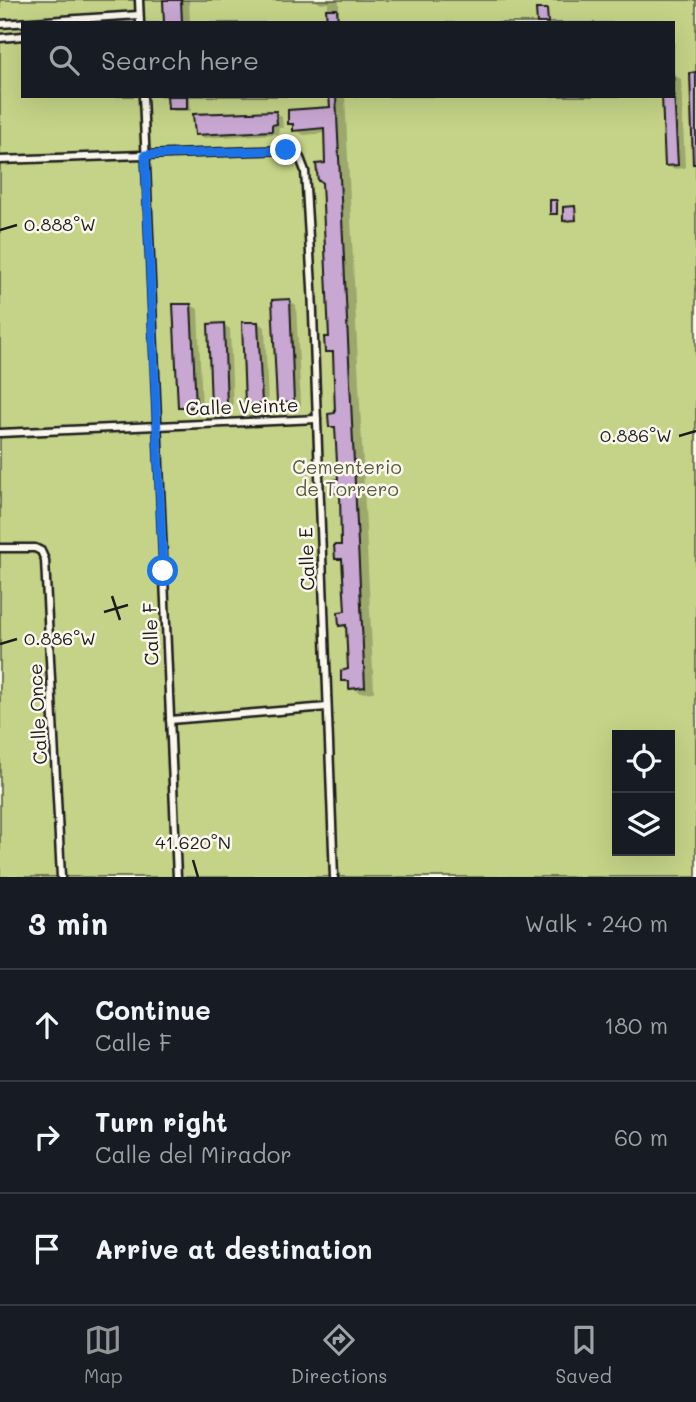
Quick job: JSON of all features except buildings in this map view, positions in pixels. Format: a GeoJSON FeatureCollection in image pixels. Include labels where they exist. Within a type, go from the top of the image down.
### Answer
{"type":"FeatureCollection","features":[{"type":"Feature","properties":{"kind":"lane"},"geometry":{"type":"LineString","coordinates":[[84,21],[140,19],[139,0]]}},
{"type":"Feature","properties":{"kind":"lane"},"geometry":{"type":"LineString","coordinates":[[0,24],[21,23]]}},
{"type":"Feature","properties":{"kind":"lane"},"geometry":{"type":"LineString","coordinates":[[0,38],[21,36]]}},
{"type":"Feature","properties":{"kind":"lane","name":"Calle F"},"geometry":{"type":"LineString","coordinates":[[143,98],[177,877]]}},
{"type":"Feature","properties":{"kind":"lane","name":"Calle E"},"geometry":{"type":"LineString","coordinates":[[145,155],[286,150],[300,158],[305,171],[334,877]]}},
{"type":"Feature","properties":{"kind":"lane"},"geometry":{"type":"LineString","coordinates":[[0,160],[145,155]]}},
{"type":"Feature","properties":{"kind":"lane","name":"Calle Veinte"},"geometry":{"type":"LineString","coordinates":[[0,433],[317,418]]}},
{"type":"Feature","properties":{"kind":"lane","name":"Calle Once"},"geometry":{"type":"LineString","coordinates":[[0,548],[35,548],[41,551],[45,561],[61,877]]}},
{"type":"Feature","properties":{"kind":"lane"},"geometry":{"type":"LineString","coordinates":[[170,720],[327,707]]}},
{"type":"Feature","properties":{"kind":"green space","name":"Cementerio de Torrero"},"geometry":{"type":"Polygon","coordinates":[[[0,0],[696,0],[696,877],[0,877],[0,0]]]}},
{"type":"Feature","properties":{"kind":"route"},"geometry":{"type":"LineString","coordinates":[[163,571],[145,155],[286,150]]}}]}
